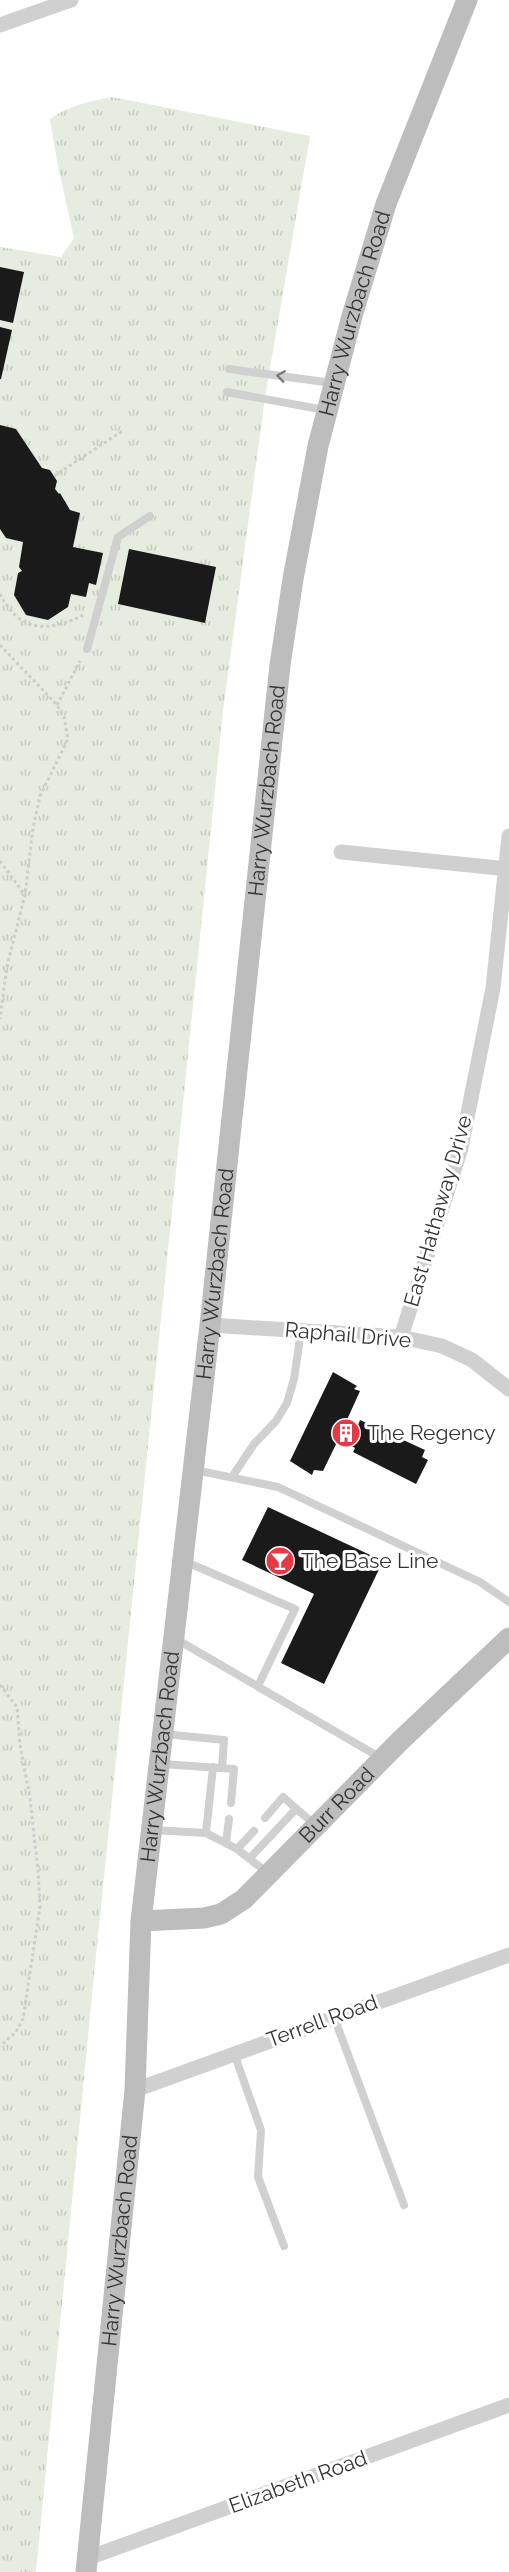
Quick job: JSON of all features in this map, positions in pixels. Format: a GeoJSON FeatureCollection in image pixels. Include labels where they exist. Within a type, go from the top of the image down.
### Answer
{"type":"FeatureCollection","features":[{"type":"Feature","properties":{"kind":"main road","name":"Harry Wurzbach Road"},"geometry":{"type":"LineString","coordinates":[[87,2565],[135,2090],[141,1921],[210,1325],[280,665],[301,533],[333,383],[386,204],[467,0]]}},
{"type":"Feature","properties":{"kind":"main road","name":"Burr Road"},"geometry":{"type":"LineString","coordinates":[[141,1921],[204,1918],[221,1914],[244,1899],[382,1759],[509,1638]]}},
{"type":"Feature","properties":{"kind":"street"},"geometry":{"type":"LineString","coordinates":[[0,25],[66,1]]}},
{"type":"Feature","properties":{"kind":"street","name":"East Hathaway Drive"},"geometry":{"type":"LineString","coordinates":[[401,1336],[461,1148],[493,988],[509,836]]}},
{"type":"Feature","properties":{"kind":"street"},"geometry":{"type":"LineString","coordinates":[[341,852],[507,869]]}},
{"type":"Feature","properties":{"kind":"street","name":"Raphail Drive"},"geometry":{"type":"LineString","coordinates":[[210,1325],[401,1336],[442,1346],[472,1360],[509,1389]]}},
{"type":"Feature","properties":{"kind":"street","name":"Terrell Road"},"geometry":{"type":"LineString","coordinates":[[135,2090],[334,2016],[509,1955]]}},
{"type":"Feature","properties":{"kind":"street","name":"Elizabeth Road"},"geometry":{"type":"LineString","coordinates":[[87,2565],[509,2406]]}},
{"type":"Feature","properties":{"kind":"lane"},"geometry":{"type":"LineString","coordinates":[[229,369],[333,383]]}},
{"type":"Feature","properties":{"kind":"lane"},"geometry":{"type":"LineString","coordinates":[[226,392],[327,410]]}},
{"type":"Feature","properties":{"kind":"lane"},"geometry":{"type":"LineString","coordinates":[[87,649],[118,537],[150,516]]}},
{"type":"Feature","properties":{"kind":"lane"},"geometry":{"type":"LineString","coordinates":[[232,1477],[254,1444],[276,1421],[287,1403],[294,1379],[301,1330]]}},
{"type":"Feature","properties":{"kind":"lane"},"geometry":{"type":"LineString","coordinates":[[193,1469],[278,1486],[480,1582],[509,1602]]}},
{"type":"Feature","properties":{"kind":"lane"},"geometry":{"type":"LineString","coordinates":[[183,1561],[295,1609],[258,1686]]}},
{"type":"Feature","properties":{"kind":"lane"},"geometry":{"type":"LineString","coordinates":[[174,1638],[382,1759]]}},
{"type":"Feature","properties":{"kind":"lane"},"geometry":{"type":"LineString","coordinates":[[163,1734],[224,1740],[222,1768]]}},
{"type":"Feature","properties":{"kind":"lane"},"geometry":{"type":"LineString","coordinates":[[159,1763],[234,1768],[231,1803]]}},
{"type":"Feature","properties":{"kind":"lane"},"geometry":{"type":"LineString","coordinates":[[206,1833],[213,1767]]}},
{"type":"Feature","properties":{"kind":"lane"},"geometry":{"type":"LineString","coordinates":[[265,1818],[283,1797],[316,1826]]}},
{"type":"Feature","properties":{"kind":"lane"},"geometry":{"type":"LineString","coordinates":[[250,1858],[296,1809]]}},
{"type":"Feature","properties":{"kind":"lane"},"geometry":{"type":"LineString","coordinates":[[226,1844],[229,1819]]}},
{"type":"Feature","properties":{"kind":"lane"},"geometry":{"type":"LineString","coordinates":[[152,1830],[206,1833],[237,1849],[269,1874]]}},
{"type":"Feature","properties":{"kind":"lane"},"geometry":{"type":"LineString","coordinates":[[237,1849],[254,1831]]}},
{"type":"Feature","properties":{"kind":"lane"},"geometry":{"type":"LineString","coordinates":[[334,2016],[404,2205]]}},
{"type":"Feature","properties":{"kind":"lane"},"geometry":{"type":"LineString","coordinates":[[234,2054],[261,2130],[258,2177],[284,2246]]}},
{"type":"Feature","properties":{"kind":"path"},"geometry":{"type":"LineString","coordinates":[[54,476],[124,430]]}},
{"type":"Feature","properties":{"kind":"path"},"geometry":{"type":"LineString","coordinates":[[0,594],[13,615],[39,627],[53,627],[69,622],[99,606]]}},
{"type":"Feature","properties":{"kind":"path"},"geometry":{"type":"LineString","coordinates":[[0,645],[57,705],[64,717],[68,739],[40,796],[33,828],[25,895],[7,966],[0,1019]]}},
{"type":"Feature","properties":{"kind":"path"},"geometry":{"type":"LineString","coordinates":[[57,705],[87,649]]}},
{"type":"Feature","properties":{"kind":"path"},"geometry":{"type":"LineString","coordinates":[[0,861],[25,895]]}},
{"type":"Feature","properties":{"kind":"path"},"geometry":{"type":"LineString","coordinates":[[0,1685],[17,1707],[20,1745],[35,1833],[40,1907],[23,2019],[15,2032],[0,2046]]}},
{"type":"Feature","properties":{"kind":"green space"},"geometry":{"type":"Polygon","coordinates":[[[112,97],[310,136],[265,397],[223,711],[93,1985],[36,2572],[0,2572],[0,247],[61,257],[74,238],[50,119],[72,107],[112,97]]]}},
{"type":"Feature","properties":{"kind":"building"},"geometry":{"type":"Polygon","coordinates":[[[0,267],[24,272],[13,323],[0,320],[0,267]]]}},
{"type":"Feature","properties":{"kind":"building"},"geometry":{"type":"Polygon","coordinates":[[[0,327],[12,330],[1,379],[0,379],[0,327]]]}},
{"type":"Feature","properties":{"kind":"building"},"geometry":{"type":"Polygon","coordinates":[[[0,425],[16,429],[42,468],[50,470],[57,481],[55,489],[70,510],[80,513],[73,547],[103,553],[96,585],[89,583],[86,597],[71,594],[68,607],[48,620],[26,615],[14,595],[18,573],[22,571],[19,567],[23,542],[6,538],[0,529],[0,425]]]}},
{"type":"Feature","properties":{"kind":"building"},"geometry":{"type":"Polygon","coordinates":[[[129,549],[216,567],[205,623],[118,604],[129,549]]]}},
{"type":"Feature","properties":{"kind":"building","name":"The Regency"},"geometry":{"type":"Polygon","coordinates":[[[333,1372],[357,1386],[354,1389],[360,1391],[346,1422],[357,1428],[360,1420],[425,1450],[422,1457],[428,1460],[416,1484],[353,1452],[355,1448],[339,1438],[323,1471],[314,1470],[312,1475],[290,1461],[333,1372]]]}},
{"type":"Feature","properties":{"kind":"building"},"geometry":{"type":"Polygon","coordinates":[[[268,1507],[383,1561],[324,1684],[281,1663],[314,1594],[242,1560],[268,1507]]]}},
{"type":"Feature","properties":{"kind":"place","name":"The Regency"},"geometry":{"type":"Point","coordinates":[346,1433]}},
{"type":"Feature","properties":{"kind":"place","name":"The Base Line"},"geometry":{"type":"Point","coordinates":[280,1561]}}]}
